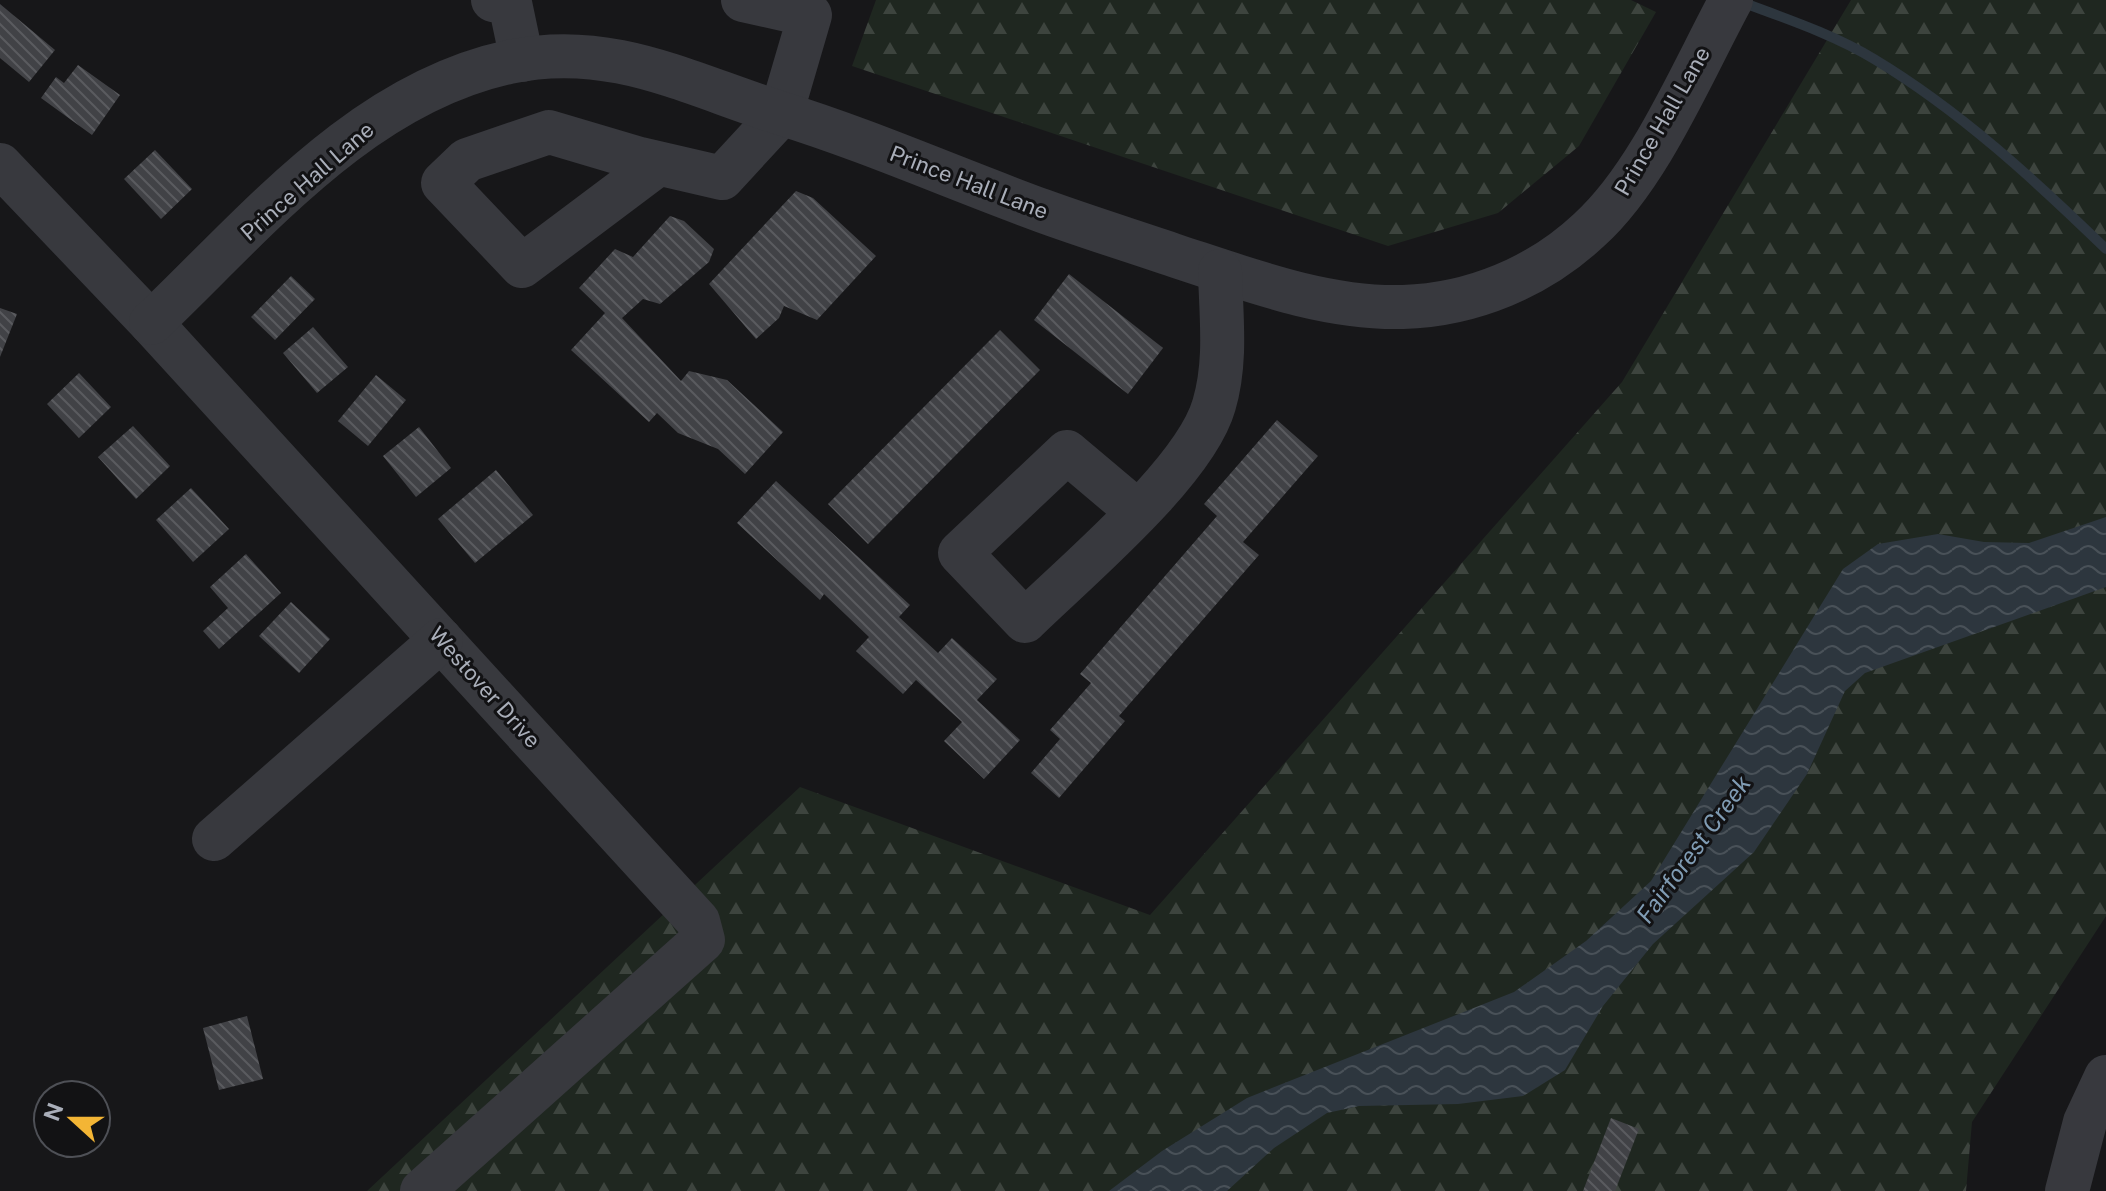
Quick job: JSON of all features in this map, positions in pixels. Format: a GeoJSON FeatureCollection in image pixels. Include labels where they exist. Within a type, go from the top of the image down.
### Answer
{"type":"FeatureCollection","features":[{"type":"Feature","properties":{"kind":"street"},"geometry":{"type":"LineString","coordinates":[[658,164],[722,178],[781,114],[810,15],[743,0]]}},
{"type":"Feature","properties":{"kind":"street"},"geometry":{"type":"LineString","coordinates":[[505,1],[522,60]]}},
{"type":"Feature","properties":{"kind":"street","name":"Prince Hall Lane"},"geometry":{"type":"LineString","coordinates":[[151,323],[346,141],[424,92],[467,74],[522,60],[557,56],[603,57],[648,66],[1046,212],[1220,271],[1308,296],[1372,307],[1438,304],[1481,294],[1521,278],[1559,256],[1592,228],[1621,195],[1722,17]]}},
{"type":"Feature","properties":{"kind":"street","name":"Westover Drive"},"geometry":{"type":"LineString","coordinates":[[0,165],[151,323],[698,921],[703,940],[422,1191]]}},
{"type":"Feature","properties":{"kind":"street"},"geometry":{"type":"LineString","coordinates":[[1137,511],[1178,468],[1213,408],[1223,363],[1220,271]]}},
{"type":"Feature","properties":{"kind":"street"},"geometry":{"type":"LineString","coordinates":[[214,839],[441,640]]}},
{"type":"Feature","properties":{"kind":"street"},"geometry":{"type":"LineString","coordinates":[[2067,1191],[2085,1122],[2106,1077]]}},
{"type":"Feature","properties":{"kind":"green space"},"geometry":{"type":"Polygon","coordinates":[[[876,0],[1631,0],[1656,12],[1579,146],[1498,213],[1388,246],[852,66],[876,0]]]}},
{"type":"Feature","properties":{"kind":"green space"},"geometry":{"type":"Polygon","coordinates":[[[1851,0],[2106,0],[2106,916],[1972,1122],[1966,1191],[367,1191],[800,787],[1150,915],[1622,382],[1851,0]]]}},
{"type":"Feature","properties":{"kind":"water","name":"Fairforest Creek"},"geometry":{"type":"Polygon","coordinates":[[[2106,517],[2106,587],[1865,673],[1845,691],[1807,774],[1754,852],[1653,944],[1603,1006],[1565,1070],[1523,1096],[1458,1104],[1359,1106],[1327,1113],[1274,1148],[1227,1191],[1109,1191],[1162,1151],[1247,1098],[1514,992],[1586,941],[1651,881],[1843,569],[1878,544],[1938,534],[1984,542],[2029,543],[2106,517]]]}},
{"type":"Feature","properties":{"kind":"building"},"geometry":{"type":"Polygon","coordinates":[[[0,4],[55,50],[29,82],[0,58],[0,4]]]}},
{"type":"Feature","properties":{"kind":"building"},"geometry":{"type":"Polygon","coordinates":[[[78,65],[120,95],[92,135],[41,98],[56,77],[64,83],[78,65]]]}},
{"type":"Feature","properties":{"kind":"building"},"geometry":{"type":"Polygon","coordinates":[[[155,150],[192,189],[161,219],[124,179],[155,150]]]}},
{"type":"Feature","properties":{"kind":"building"},"geometry":{"type":"Polygon","coordinates":[[[796,191],[813,198],[876,256],[817,320],[784,306],[779,318],[756,339],[709,284],[796,191]]]}},
{"type":"Feature","properties":{"kind":"building"},"geometry":{"type":"Polygon","coordinates":[[[670,216],[684,221],[714,249],[709,262],[660,304],[643,299],[622,318],[681,381],[689,371],[727,380],[783,432],[745,474],[718,449],[678,433],[657,413],[649,422],[571,350],[605,313],[579,288],[615,249],[633,257],[670,216]]]}},
{"type":"Feature","properties":{"kind":"building"},"geometry":{"type":"Polygon","coordinates":[[[1069,274],[1163,348],[1128,394],[1034,320],[1069,274]]]}},
{"type":"Feature","properties":{"kind":"building"},"geometry":{"type":"Polygon","coordinates":[[[291,276],[315,299],[275,340],[251,317],[291,276]]]}},
{"type":"Feature","properties":{"kind":"building"},"geometry":{"type":"Polygon","coordinates":[[[0,308],[17,314],[0,357],[0,308]]]}},
{"type":"Feature","properties":{"kind":"building"},"geometry":{"type":"Polygon","coordinates":[[[313,327],[348,367],[317,393],[283,353],[313,327]]]}},
{"type":"Feature","properties":{"kind":"building"},"geometry":{"type":"Polygon","coordinates":[[[1000,330],[1040,370],[868,544],[828,504],[1000,330]]]}},
{"type":"Feature","properties":{"kind":"building"},"geometry":{"type":"Polygon","coordinates":[[[79,373],[111,407],[79,438],[47,404],[79,373]]]}},
{"type":"Feature","properties":{"kind":"building"},"geometry":{"type":"Polygon","coordinates":[[[376,375],[406,400],[368,446],[338,421],[376,375]]]}},
{"type":"Feature","properties":{"kind":"building"},"geometry":{"type":"Polygon","coordinates":[[[1277,420],[1318,456],[1243,542],[1259,555],[1119,716],[1125,721],[1059,798],[1031,773],[1060,739],[1050,730],[1091,683],[1080,674],[1217,516],[1204,504],[1277,420]]]}},
{"type":"Feature","properties":{"kind":"building"},"geometry":{"type":"Polygon","coordinates":[[[133,426],[170,466],[136,499],[98,457],[133,426]]]}},
{"type":"Feature","properties":{"kind":"building"},"geometry":{"type":"Polygon","coordinates":[[[419,427],[451,468],[416,497],[383,456],[419,427]]]}},
{"type":"Feature","properties":{"kind":"building"},"geometry":{"type":"Polygon","coordinates":[[[496,470],[533,515],[475,563],[438,519],[496,470]]]}},
{"type":"Feature","properties":{"kind":"building"},"geometry":{"type":"Polygon","coordinates":[[[776,481],[910,605],[899,617],[938,653],[952,638],[997,679],[977,700],[1020,740],[984,779],[944,741],[962,722],[916,680],[903,694],[856,651],[869,637],[824,594],[820,600],[737,523],[776,481]]]}},
{"type":"Feature","properties":{"kind":"building"},"geometry":{"type":"Polygon","coordinates":[[[191,488],[229,529],[193,562],[156,520],[191,488]]]}},
{"type":"Feature","properties":{"kind":"building"},"geometry":{"type":"Polygon","coordinates":[[[246,554],[281,593],[219,649],[203,631],[228,608],[210,587],[246,554]]]}},
{"type":"Feature","properties":{"kind":"building"},"geometry":{"type":"Polygon","coordinates":[[[291,602],[330,639],[299,673],[259,636],[291,602]]]}},
{"type":"Feature","properties":{"kind":"building"},"geometry":{"type":"Polygon","coordinates":[[[247,1016],[263,1079],[219,1090],[203,1028],[247,1016]]]}},
{"type":"Feature","properties":{"kind":"building"},"geometry":{"type":"Polygon","coordinates":[[[1611,1118],[1639,1129],[1615,1191],[1583,1191],[1611,1118]]]}},
{"type":"Feature","properties":{"kind":"waterway"},"geometry":{"type":"LineString","coordinates":[[1739,1],[1842,42],[1905,79],[1995,147],[2106,249]]}}]}
